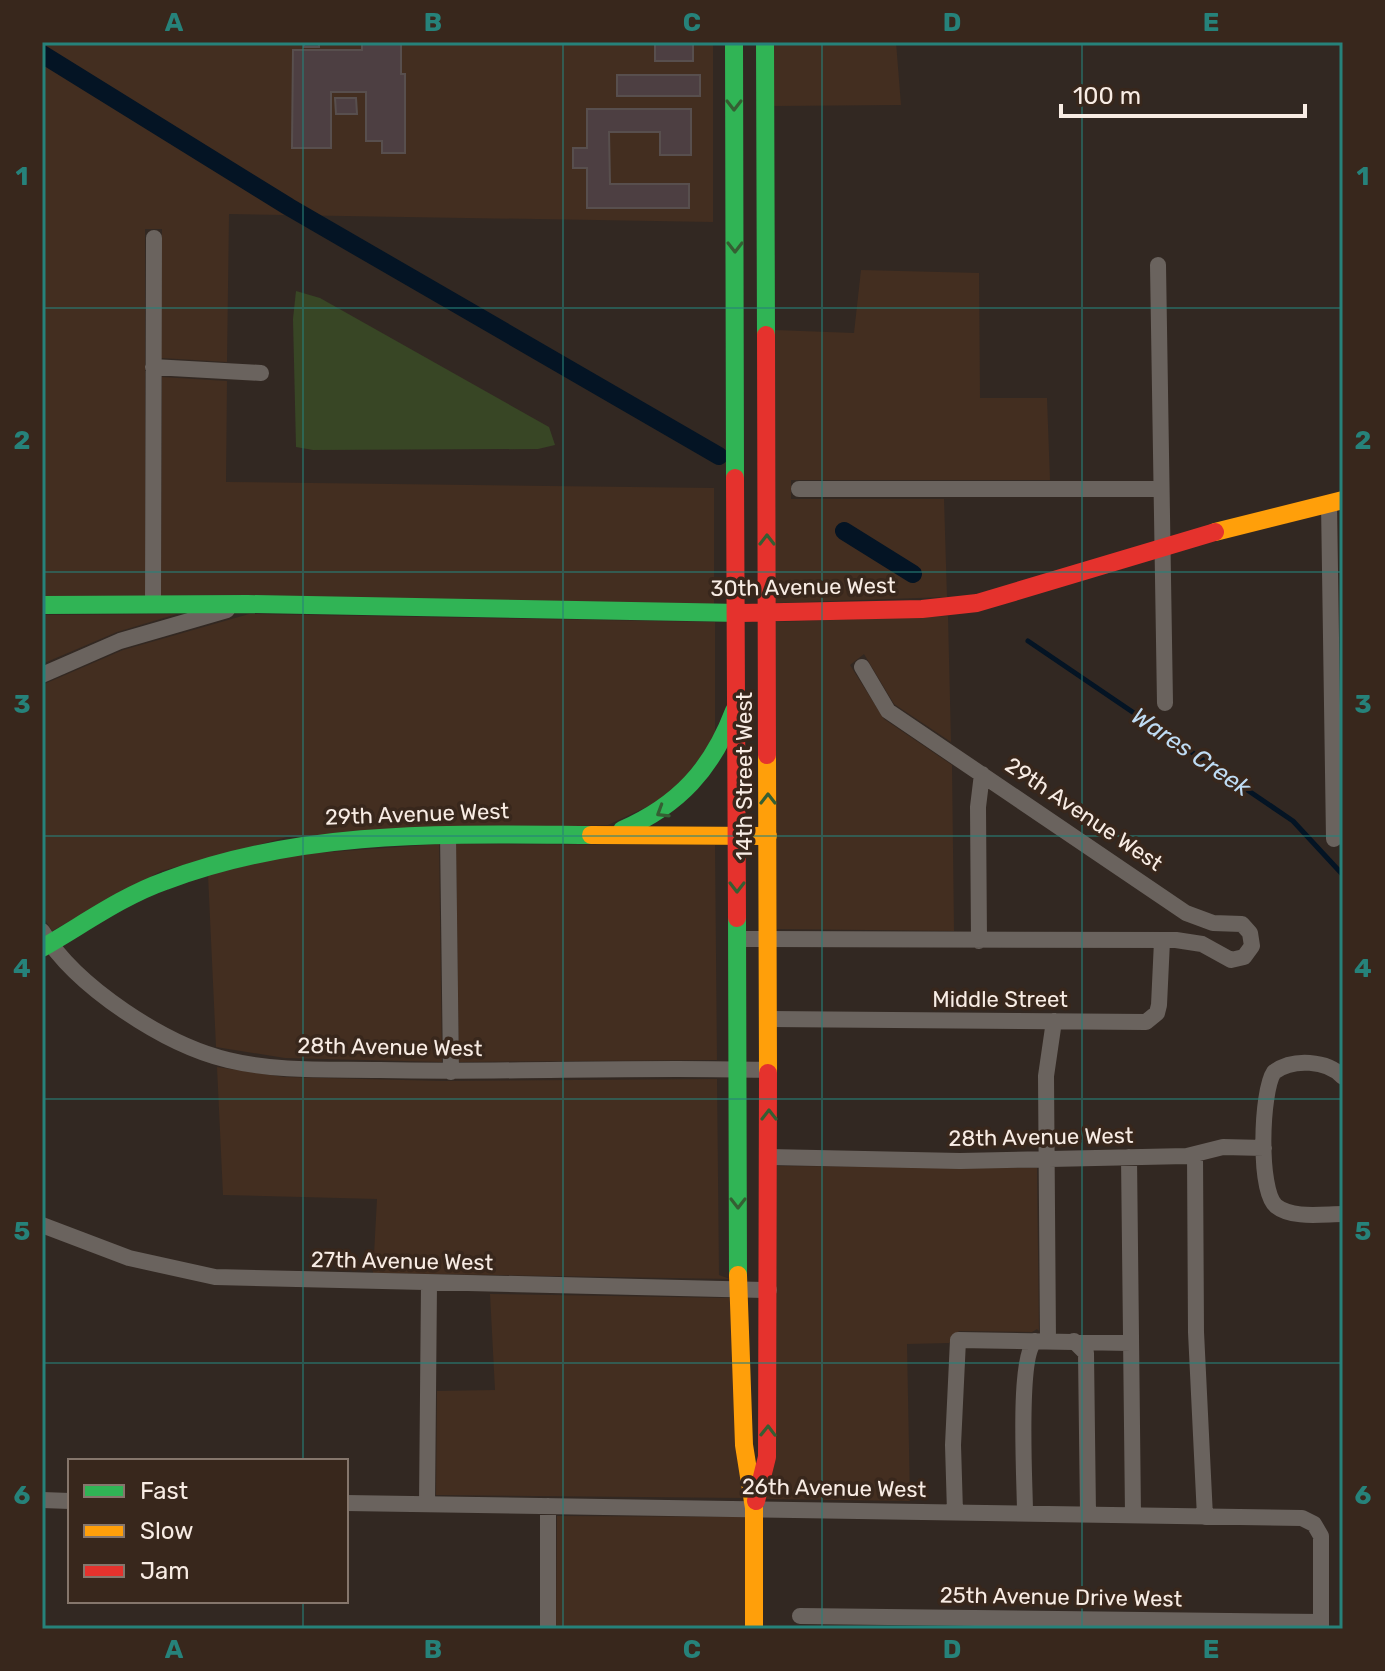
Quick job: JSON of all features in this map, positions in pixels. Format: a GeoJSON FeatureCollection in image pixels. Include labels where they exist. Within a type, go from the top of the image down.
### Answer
{"type":"FeatureCollection","features":[{"type":"Feature","properties":{"kind":"main road","name":"14th Street West"},"geometry":{"type":"LineString","coordinates":[[734,42],[738,1289],[744,1445],[754,1508],[754,1629]]}},
{"type":"Feature","properties":{"kind":"main road","name":"14th Street West"},"geometry":{"type":"LineString","coordinates":[[754,1508],[767,1457],[769,1290],[765,42]]}},
{"type":"Feature","properties":{"kind":"main road","name":"30th Avenue West"},"geometry":{"type":"LineString","coordinates":[[42,605],[248,604],[735,613],[922,609],[977,603],[1163,550],[1231,526],[1336,501]]}},
{"type":"Feature","properties":{"kind":"main road"},"geometry":{"type":"LineString","coordinates":[[610,835],[650,819],[691,791],[718,754],[736,705]]}},
{"type":"Feature","properties":{"kind":"main road","name":"29th Avenue West"},"geometry":{"type":"LineString","coordinates":[[44,941],[163,881],[248,854],[330,840],[448,834],[768,836]]}},
{"type":"Feature","properties":{"kind":"street"},"geometry":{"type":"LineString","coordinates":[[153,605],[154,238]]}},
{"type":"Feature","properties":{"kind":"street"},"geometry":{"type":"LineString","coordinates":[[1158,265],[1165,703]]}},
{"type":"Feature","properties":{"kind":"street"},"geometry":{"type":"LineString","coordinates":[[153,367],[261,373]]}},
{"type":"Feature","properties":{"kind":"street"},"geometry":{"type":"LineString","coordinates":[[799,489],[1161,489]]}},
{"type":"Feature","properties":{"kind":"street"},"geometry":{"type":"LineString","coordinates":[[1334,839],[1336,501]]}},
{"type":"Feature","properties":{"kind":"street","name":"30th Avenue West"},"geometry":{"type":"LineString","coordinates":[[42,675],[120,641],[248,604]]}},
{"type":"Feature","properties":{"kind":"street","name":"29th Avenue West"},"geometry":{"type":"LineString","coordinates":[[862,667],[888,711],[1195,917]]}},
{"type":"Feature","properties":{"kind":"street"},"geometry":{"type":"LineString","coordinates":[[979,941],[978,807],[982,774]]}},
{"type":"Feature","properties":{"kind":"street"},"geometry":{"type":"LineString","coordinates":[[448,834],[451,1072]]}},
{"type":"Feature","properties":{"kind":"street"},"geometry":{"type":"LineString","coordinates":[[737,939],[1189,941],[1231,960],[1244,957],[1252,946],[1250,933],[1242,924],[1195,917],[1189,941]]}},
{"type":"Feature","properties":{"kind":"street","name":"28th Avenue West"},"geometry":{"type":"LineString","coordinates":[[44,941],[108,998],[168,1038],[208,1054],[285,1068],[451,1072],[769,1070]]}},
{"type":"Feature","properties":{"kind":"street","name":"Middle Street"},"geometry":{"type":"LineString","coordinates":[[769,1019],[1146,1022],[1153,1018],[1159,1005],[1162,941]]}},
{"type":"Feature","properties":{"kind":"street"},"geometry":{"type":"LineString","coordinates":[[1042,1341],[1046,1076],[1054,1021]]}},
{"type":"Feature","properties":{"kind":"street"},"geometry":{"type":"LineString","coordinates":[[1343,1077],[1333,1068],[1312,1064],[1289,1065],[1274,1072],[1267,1090],[1264,1148],[1266,1186],[1275,1205],[1290,1213],[1343,1214]]}},
{"type":"Feature","properties":{"kind":"street","name":"28th Avenue West"},"geometry":{"type":"LineString","coordinates":[[769,1157],[960,1161],[1195,1155],[1223,1147],[1264,1148]]}},
{"type":"Feature","properties":{"kind":"street"},"geometry":{"type":"LineString","coordinates":[[1195,1155],[1196,1332],[1205,1517]]}},
{"type":"Feature","properties":{"kind":"street"},"geometry":{"type":"LineString","coordinates":[[1129,1157],[1133,1515]]}},
{"type":"Feature","properties":{"kind":"street","name":"27th Avenue West"},"geometry":{"type":"LineString","coordinates":[[42,1225],[129,1258],[215,1277],[769,1290]]}},
{"type":"Feature","properties":{"kind":"street"},"geometry":{"type":"LineString","coordinates":[[427,1504],[429,1284]]}},
{"type":"Feature","properties":{"kind":"street"},"geometry":{"type":"LineString","coordinates":[[955,1512],[953,1445],[958,1340],[1131,1343]]}},
{"type":"Feature","properties":{"kind":"street"},"geometry":{"type":"LineString","coordinates":[[1025,1513],[1024,1384],[1027,1352],[1042,1341]]}},
{"type":"Feature","properties":{"kind":"street"},"geometry":{"type":"LineString","coordinates":[[1074,1341],[1086,1353],[1088,1514]]}},
{"type":"Feature","properties":{"kind":"street"},"geometry":{"type":"LineString","coordinates":[[42,1500],[68,1501]]}},
{"type":"Feature","properties":{"kind":"street","name":"26th Avenue West"},"geometry":{"type":"LineString","coordinates":[[348,1503],[1302,1518],[1317,1528],[1321,1536],[1321,1626]]}},
{"type":"Feature","properties":{"kind":"street"},"geometry":{"type":"LineString","coordinates":[[548,1506],[548,1629]]}},
{"type":"Feature","properties":{"kind":"street","name":"25th Avenue Drive West"},"geometry":{"type":"LineString","coordinates":[[800,1616],[1321,1626]]}},
{"type":"Feature","properties":{"kind":"shaded area"},"geometry":{"type":"Polygon","coordinates":[[[42,42],[713,42],[713,222],[229,214],[227,362],[161,358],[162,229],[145,229],[145,596],[42,596],[42,42]]]}},
{"type":"Feature","properties":{"kind":"shaded area"},"geometry":{"type":"Polygon","coordinates":[[[774,42],[896,42],[901,105],[774,106],[774,42]]]}},
{"type":"Feature","properties":{"kind":"shaded area"},"geometry":{"type":"Polygon","coordinates":[[[861,270],[979,273],[980,398],[1047,398],[1050,480],[791,480],[791,499],[944,499],[947,597],[775,603],[775,330],[854,333],[861,270]]]}},
{"type":"Feature","properties":{"kind":"shaded area"},"geometry":{"type":"Polygon","coordinates":[[[162,377],[227,381],[226,482],[714,488],[714,604],[161,596],[162,377]]]}},
{"type":"Feature","properties":{"kind":"shaded area"},"geometry":{"type":"Polygon","coordinates":[[[177,614],[117,632],[42,664],[42,615],[177,614]]]}},
{"type":"Feature","properties":{"kind":"shaded area"},"geometry":{"type":"Polygon","coordinates":[[[249,614],[715,622],[715,739],[670,796],[608,825],[287,837],[161,871],[52,931],[42,915],[42,685],[123,650],[249,614]]]}},
{"type":"Feature","properties":{"kind":"shaded area"},"geometry":{"type":"Polygon","coordinates":[[[948,616],[951,742],[894,704],[864,654],[850,665],[884,719],[952,765],[954,931],[777,929],[775,622],[948,616]]]}},
{"type":"Feature","properties":{"kind":"shaded area"},"geometry":{"type":"Polygon","coordinates":[[[439,844],[442,1062],[285,1058],[216,1047],[208,875],[290,855],[439,844]]]}},
{"type":"Feature","properties":{"kind":"shaded area"},"geometry":{"type":"Polygon","coordinates":[[[456,844],[715,845],[717,1060],[459,1062],[456,844]]]}},
{"type":"Feature","properties":{"kind":"shaded area"},"geometry":{"type":"Polygon","coordinates":[[[217,1067],[284,1077],[442,1081],[717,1079],[719,1275],[730,1279],[373,1273],[377,1199],[223,1195],[217,1067]]]}},
{"type":"Feature","properties":{"kind":"shaded area"},"geometry":{"type":"Polygon","coordinates":[[[777,1166],[1037,1168],[1039,1331],[959,1331],[949,1343],[907,1344],[910,1501],[766,1499],[777,1166]]]}},
{"type":"Feature","properties":{"kind":"shaded area"},"geometry":{"type":"Polygon","coordinates":[[[490,1294],[730,1298],[744,1498],[436,1495],[437,1391],[495,1390],[490,1294]]]}},
{"type":"Feature","properties":{"kind":"shaded area"},"geometry":{"type":"Polygon","coordinates":[[[557,1516],[746,1517],[745,1629],[556,1629],[557,1516]]]}},
{"type":"Feature","properties":{"kind":"green space"},"geometry":{"type":"Polygon","coordinates":[[[296,291],[320,298],[549,427],[555,445],[538,449],[313,450],[296,447],[293,319],[296,291]]]}},
{"type":"Feature","properties":{"kind":"building"},"geometry":{"type":"Polygon","coordinates":[[[304,42],[319,42],[319,47],[304,47],[304,42]]]}},
{"type":"Feature","properties":{"kind":"building"},"geometry":{"type":"Polygon","coordinates":[[[362,42],[401,42],[401,74],[405,74],[405,153],[382,153],[382,141],[366,141],[366,92],[331,92],[331,148],[292,148],[293,50],[362,50],[362,42]]]}},
{"type":"Feature","properties":{"kind":"building"},"geometry":{"type":"Polygon","coordinates":[[[655,42],[693,42],[693,61],[655,61],[655,42]]]}},
{"type":"Feature","properties":{"kind":"building"},"geometry":{"type":"Polygon","coordinates":[[[617,75],[700,75],[700,96],[617,96],[617,75]]]}},
{"type":"Feature","properties":{"kind":"building"},"geometry":{"type":"Polygon","coordinates":[[[335,98],[356,98],[357,114],[336,114],[335,98]]]}},
{"type":"Feature","properties":{"kind":"building"},"geometry":{"type":"Polygon","coordinates":[[[587,109],[691,109],[691,155],[660,155],[660,132],[609,132],[610,184],[689,184],[689,208],[587,208],[587,168],[573,168],[573,148],[587,148],[587,109]]]}},
{"type":"Feature","properties":{"kind":"waterway"},"geometry":{"type":"LineString","coordinates":[[42,54],[289,207],[719,456]]}},
{"type":"Feature","properties":{"kind":"waterway"},"geometry":{"type":"LineString","coordinates":[[844,531],[913,574]]}},
{"type":"Feature","properties":{"kind":"waterway","name":"Wares Creek"},"geometry":{"type":"LineString","coordinates":[[1028,641],[1293,821],[1343,875]]}},
{"type":"Feature","properties":{"kind":"traffic: fast"},"geometry":{"type":"LineString","coordinates":[[734,42],[735,478]]}},
{"type":"Feature","properties":{"kind":"traffic: fast"},"geometry":{"type":"LineString","coordinates":[[765,42],[766,335]]}},
{"type":"Feature","properties":{"kind":"traffic: fast"},"geometry":{"type":"LineString","coordinates":[[42,605],[248,604],[741,613]]}},
{"type":"Feature","properties":{"kind":"traffic: fast"},"geometry":{"type":"LineString","coordinates":[[622,830],[660,809],[691,783],[715,751],[734,711]]}},
{"type":"Feature","properties":{"kind":"traffic: fast"},"geometry":{"type":"LineString","coordinates":[[42,948],[149,887],[217,864],[269,852],[322,843],[429,835],[591,835]]}},
{"type":"Feature","properties":{"kind":"traffic: fast"},"geometry":{"type":"LineString","coordinates":[[737,918],[738,1275]]}},
{"type":"Feature","properties":{"kind":"traffic: slow"},"geometry":{"type":"LineString","coordinates":[[1215,532],[1343,500]]}},
{"type":"Feature","properties":{"kind":"traffic: slow"},"geometry":{"type":"LineString","coordinates":[[767,755],[768,1073]]}},
{"type":"Feature","properties":{"kind":"traffic: slow"},"geometry":{"type":"LineString","coordinates":[[591,835],[768,836]]}},
{"type":"Feature","properties":{"kind":"traffic: slow"},"geometry":{"type":"LineString","coordinates":[[738,1275],[744,1445],[754,1508],[754,1629]]}},
{"type":"Feature","properties":{"kind":"traffic: jam"},"geometry":{"type":"LineString","coordinates":[[766,335],[767,755]]}},
{"type":"Feature","properties":{"kind":"traffic: jam"},"geometry":{"type":"LineString","coordinates":[[735,478],[737,918]]}},
{"type":"Feature","properties":{"kind":"traffic: jam"},"geometry":{"type":"LineString","coordinates":[[741,613],[922,609],[977,603],[1215,532]]}},
{"type":"Feature","properties":{"kind":"traffic: jam"},"geometry":{"type":"LineString","coordinates":[[756,1501],[767,1457],[768,1073]]}}]}
